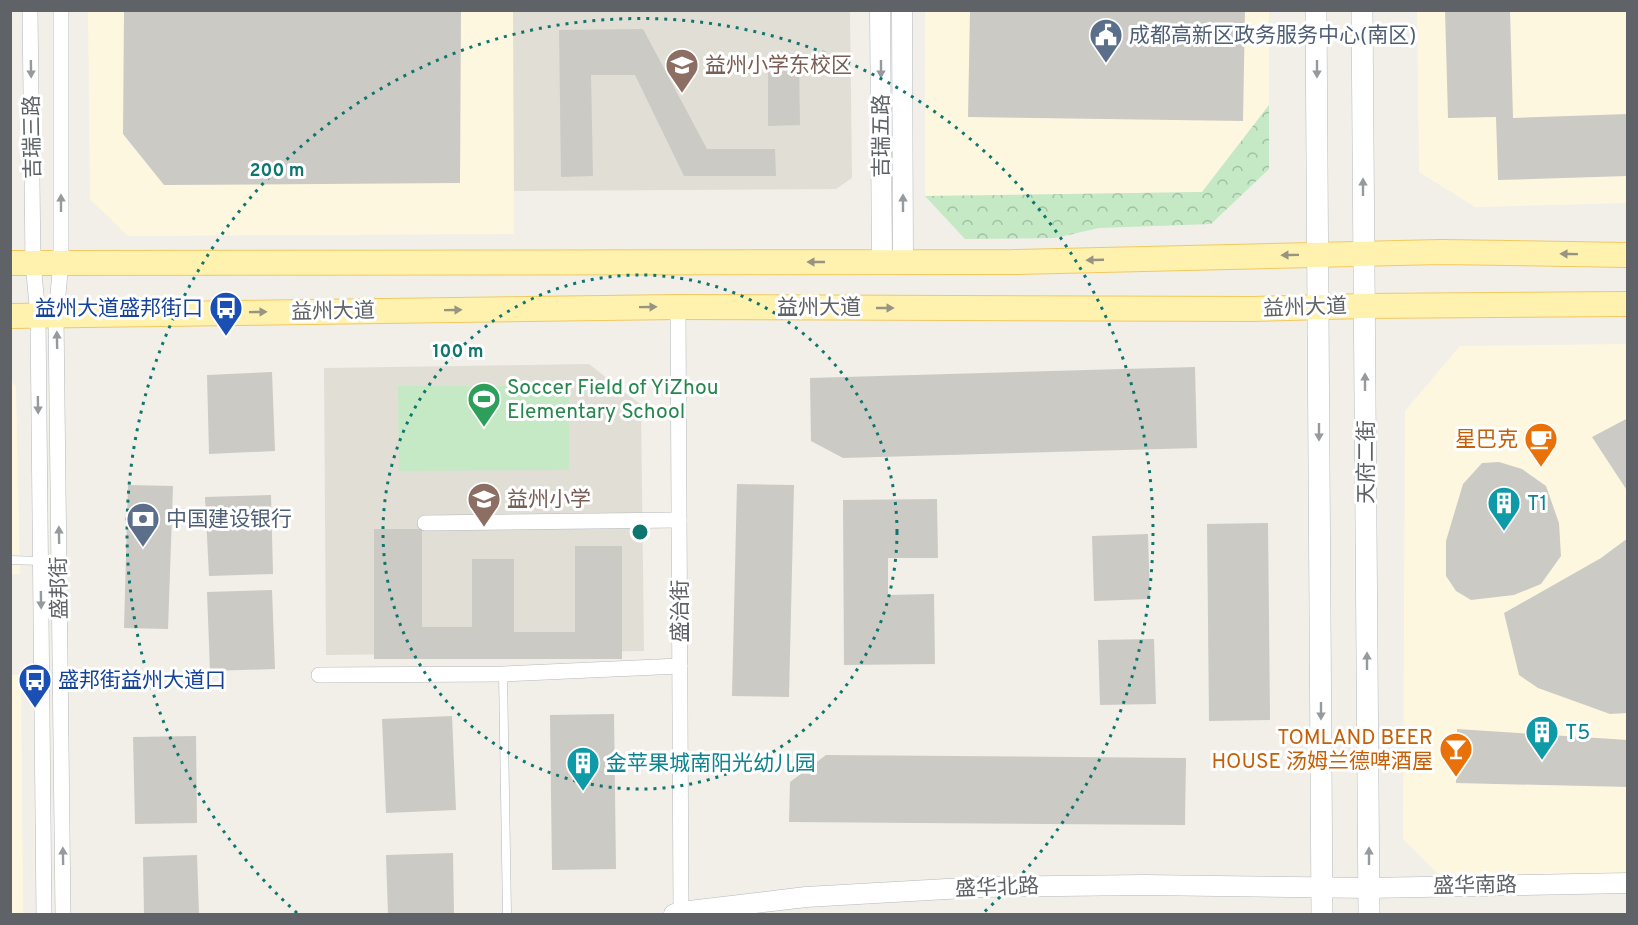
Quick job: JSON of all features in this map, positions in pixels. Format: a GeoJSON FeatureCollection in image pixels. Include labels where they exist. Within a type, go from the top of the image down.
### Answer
{"type":"FeatureCollection","features":[{"type":"Feature","properties":{"kind":"main road"},"geometry":{"type":"LineString","coordinates":[[1316,10],[1322,915]]}},
{"type":"Feature","properties":{"kind":"main road","name":"天府二街"},"geometry":{"type":"LineString","coordinates":[[1362,10],[1369,915]]}},
{"type":"Feature","properties":{"kind":"main road"},"geometry":{"type":"LineString","coordinates":[[22,263],[1013,262],[1441,252],[1628,255]]}},
{"type":"Feature","properties":{"kind":"main road","name":"益州大道"},"geometry":{"type":"LineString","coordinates":[[10,316],[678,307],[1228,309],[1628,304]]}},
{"type":"Feature","properties":{"kind":"street","name":"吉瑞三路"},"geometry":{"type":"LineString","coordinates":[[22,263],[30,10]]}},
{"type":"Feature","properties":{"kind":"street","name":"吉瑞三路"},"geometry":{"type":"LineString","coordinates":[[61,10],[61,262]]}},
{"type":"Feature","properties":{"kind":"street","name":"吉瑞五路"},"geometry":{"type":"LineString","coordinates":[[880,10],[893,262]]}},
{"type":"Feature","properties":{"kind":"street","name":"吉瑞五路"},"geometry":{"type":"LineString","coordinates":[[893,262],[902,10]]}},
{"type":"Feature","properties":{"kind":"street","name":"盛邦街"},"geometry":{"type":"LineString","coordinates":[[44,915],[40,561],[47,315],[61,262]]}},
{"type":"Feature","properties":{"kind":"street","name":"盛邦街"},"geometry":{"type":"LineString","coordinates":[[22,263],[47,315],[63,915]]}},
{"type":"Feature","properties":{"kind":"street","name":"盛治街"},"geometry":{"type":"LineString","coordinates":[[678,307],[681,762],[679,914]]}},
{"type":"Feature","properties":{"kind":"street"},"geometry":{"type":"LineString","coordinates":[[425,523],[679,520]]}},
{"type":"Feature","properties":{"kind":"street"},"geometry":{"type":"LineString","coordinates":[[319,675],[503,674],[680,666]]}},
{"type":"Feature","properties":{"kind":"street","name":"盛华南路"},"geometry":{"type":"LineString","coordinates":[[1322,886],[1369,888],[1628,883]]}},
{"type":"Feature","properties":{"kind":"street","name":"盛华北路"},"geometry":{"type":"LineString","coordinates":[[679,914],[806,897],[982,887],[1322,886]]}},
{"type":"Feature","properties":{"kind":"lane"},"geometry":{"type":"LineString","coordinates":[[10,560],[40,561]]}},
{"type":"Feature","properties":{"kind":"lane"},"geometry":{"type":"LineString","coordinates":[[503,674],[507,915]]}},
{"type":"Feature","properties":{"kind":"lane"},"geometry":{"type":"LineString","coordinates":[[626,764],[681,762]]}},
{"type":"Feature","properties":{"kind":"shaded area"},"geometry":{"type":"Polygon","coordinates":[[[88,11],[513,11],[514,234],[128,236],[90,199],[88,11]]]}},
{"type":"Feature","properties":{"kind":"shaded area","name":"益州小学东校区"},"geometry":{"type":"Polygon","coordinates":[[[513,11],[850,11],[852,178],[836,189],[514,191],[513,11]]]}},
{"type":"Feature","properties":{"kind":"shaded area"},"geometry":{"type":"Polygon","coordinates":[[[925,11],[1269,11],[1269,105],[1202,192],[925,196],[925,11]]]}},
{"type":"Feature","properties":{"kind":"shaded area"},"geometry":{"type":"Polygon","coordinates":[[[1417,11],[1627,11],[1627,203],[1475,207],[1419,172],[1417,11]]]}},
{"type":"Feature","properties":{"kind":"shaded area"},"geometry":{"type":"Polygon","coordinates":[[[1627,344],[1627,873],[1439,875],[1403,839],[1405,411],[1460,346],[1627,344]]]}},
{"type":"Feature","properties":{"kind":"shaded area","name":"益州小学"},"geometry":{"type":"Polygon","coordinates":[[[589,364],[641,405],[644,651],[326,655],[324,368],[589,364]]]}},
{"type":"Feature","properties":{"kind":"shaded area"},"geometry":{"type":"Polygon","coordinates":[[[10,380],[16,386],[20,574],[10,574],[10,380]]]}},
{"type":"Feature","properties":{"kind":"shaded area"},"geometry":{"type":"Polygon","coordinates":[[[10,675],[21,675],[23,914],[11,914],[10,675]]]}},
{"type":"Feature","properties":{"kind":"green space"},"geometry":{"type":"Polygon","coordinates":[[[1269,105],[1269,169],[1211,224],[1099,228],[1055,238],[965,239],[925,196],[1202,192],[1269,105]]]}},
{"type":"Feature","properties":{"kind":"green space","name":"Soccer Field of YiZhou Elementary School"},"geometry":{"type":"Polygon","coordinates":[[[398,386],[569,386],[569,470],[399,471],[398,386]]]}},
{"type":"Feature","properties":{"kind":"building"},"geometry":{"type":"Polygon","coordinates":[[[124,10],[461,10],[460,183],[164,185],[123,134],[124,10]]]}},
{"type":"Feature","properties":{"kind":"building","name":"成都高新区政务服务中心(南区)"},"geometry":{"type":"Polygon","coordinates":[[[970,10],[1245,10],[1243,121],[968,117],[970,10]]]}},
{"type":"Feature","properties":{"kind":"building"},"geometry":{"type":"Polygon","coordinates":[[[1445,10],[1510,10],[1513,118],[1628,114],[1628,176],[1498,180],[1496,117],[1448,118],[1445,10]]]}},
{"type":"Feature","properties":{"kind":"building"},"geometry":{"type":"Polygon","coordinates":[[[643,29],[707,149],[775,149],[776,176],[684,176],[635,75],[591,75],[593,176],[561,177],[559,30],[643,29]]]}},
{"type":"Feature","properties":{"kind":"building"},"geometry":{"type":"Polygon","coordinates":[[[799,62],[800,125],[768,126],[768,63],[799,62]]]}},
{"type":"Feature","properties":{"kind":"building"},"geometry":{"type":"Polygon","coordinates":[[[1195,367],[1197,448],[843,458],[811,441],[810,378],[1195,367]]]}},
{"type":"Feature","properties":{"kind":"building"},"geometry":{"type":"Polygon","coordinates":[[[272,372],[275,451],[209,454],[207,375],[272,372]]]}},
{"type":"Feature","properties":{"kind":"building"},"geometry":{"type":"Polygon","coordinates":[[[1628,418],[1628,492],[1592,437],[1628,418]]]}},
{"type":"Feature","properties":{"kind":"building","name":"T1"},"geometry":{"type":"Polygon","coordinates":[[[1499,462],[1522,469],[1546,486],[1559,523],[1561,556],[1541,584],[1514,595],[1471,600],[1456,591],[1446,576],[1446,541],[1463,484],[1482,463],[1499,462]]]}},
{"type":"Feature","properties":{"kind":"building"},"geometry":{"type":"Polygon","coordinates":[[[737,484],[794,485],[789,697],[732,696],[737,484]]]}},
{"type":"Feature","properties":{"kind":"building"},"geometry":{"type":"Polygon","coordinates":[[[128,485],[173,486],[168,629],[124,628],[128,485]]]}},
{"type":"Feature","properties":{"kind":"building"},"geometry":{"type":"Polygon","coordinates":[[[271,495],[273,574],[209,576],[205,497],[271,495]]]}},
{"type":"Feature","properties":{"kind":"building"},"geometry":{"type":"Polygon","coordinates":[[[937,499],[938,558],[888,558],[888,595],[934,594],[935,664],[844,665],[843,500],[937,499]]]}},
{"type":"Feature","properties":{"kind":"building"},"geometry":{"type":"Polygon","coordinates":[[[1268,523],[1270,720],[1209,721],[1207,524],[1268,523]]]}},
{"type":"Feature","properties":{"kind":"building"},"geometry":{"type":"Polygon","coordinates":[[[374,529],[422,529],[422,627],[472,627],[472,559],[514,559],[514,632],[575,632],[575,546],[622,546],[622,659],[374,659],[374,529]]]}},
{"type":"Feature","properties":{"kind":"building"},"geometry":{"type":"Polygon","coordinates":[[[1148,534],[1150,599],[1094,601],[1092,536],[1148,534]]]}},
{"type":"Feature","properties":{"kind":"building"},"geometry":{"type":"Polygon","coordinates":[[[1628,538],[1628,713],[1610,714],[1538,688],[1519,675],[1504,613],[1601,558],[1628,538]]]}},
{"type":"Feature","properties":{"kind":"building"},"geometry":{"type":"Polygon","coordinates":[[[272,590],[275,669],[210,671],[207,592],[272,590]]]}},
{"type":"Feature","properties":{"kind":"building"},"geometry":{"type":"Polygon","coordinates":[[[1154,639],[1156,704],[1100,705],[1098,640],[1154,639]]]}},
{"type":"Feature","properties":{"kind":"building","name":"金苹果城南阳光幼儿园"},"geometry":{"type":"Polygon","coordinates":[[[614,714],[616,869],[552,870],[550,715],[614,714]]]}},
{"type":"Feature","properties":{"kind":"building"},"geometry":{"type":"Polygon","coordinates":[[[452,716],[456,810],[386,813],[382,719],[452,716]]]}},
{"type":"Feature","properties":{"kind":"building","name":"T5"},"geometry":{"type":"Polygon","coordinates":[[[1457,729],[1628,740],[1628,787],[1456,783],[1457,729]]]}},
{"type":"Feature","properties":{"kind":"building"},"geometry":{"type":"Polygon","coordinates":[[[196,736],[197,823],[135,824],[133,737],[196,736]]]}},
{"type":"Feature","properties":{"kind":"building"},"geometry":{"type":"Polygon","coordinates":[[[826,755],[1186,758],[1185,825],[789,822],[790,782],[826,755]]]}},
{"type":"Feature","properties":{"kind":"building"},"geometry":{"type":"Polygon","coordinates":[[[453,853],[454,914],[388,914],[386,855],[453,853]]]}},
{"type":"Feature","properties":{"kind":"building"},"geometry":{"type":"Polygon","coordinates":[[[197,855],[199,914],[144,914],[143,857],[197,855]]]}},
{"type":"Feature","properties":{"kind":"place","name":"成都高新区政务服务中心(南区)"},"geometry":{"type":"Point","coordinates":[1106,64]}},
{"type":"Feature","properties":{"kind":"place","name":"益州小学东校区"},"geometry":{"type":"Point","coordinates":[682,94]}},
{"type":"Feature","properties":{"kind":"place","name":"益州大道盛邦街口"},"geometry":{"type":"Point","coordinates":[226,337]}},
{"type":"Feature","properties":{"kind":"place","name":"Soccer Field of YiZhou Elementary School"},"geometry":{"type":"Point","coordinates":[484,428]}},
{"type":"Feature","properties":{"kind":"place","name":"星巴克"},"geometry":{"type":"Point","coordinates":[1541,468]}},
{"type":"Feature","properties":{"kind":"place","name":"益州小学"},"geometry":{"type":"Point","coordinates":[484,528]}},
{"type":"Feature","properties":{"kind":"place","name":"T1"},"geometry":{"type":"Point","coordinates":[1504,532]}},
{"type":"Feature","properties":{"kind":"place","name":"中国建设银行"},"geometry":{"type":"Point","coordinates":[143,548]}},
{"type":"Feature","properties":{"kind":"place","name":"盛邦街益州大道口"},"geometry":{"type":"Point","coordinates":[35,709]}},
{"type":"Feature","properties":{"kind":"place","name":"T5"},"geometry":{"type":"Point","coordinates":[1542,761]}},
{"type":"Feature","properties":{"kind":"place","name":"TOMLAND BEER HOUSE 汤姆兰德啤酒屋"},"geometry":{"type":"Point","coordinates":[1456,778]}},
{"type":"Feature","properties":{"kind":"place","name":"金苹果城南阳光幼儿园"},"geometry":{"type":"Point","coordinates":[583,792]}}]}
